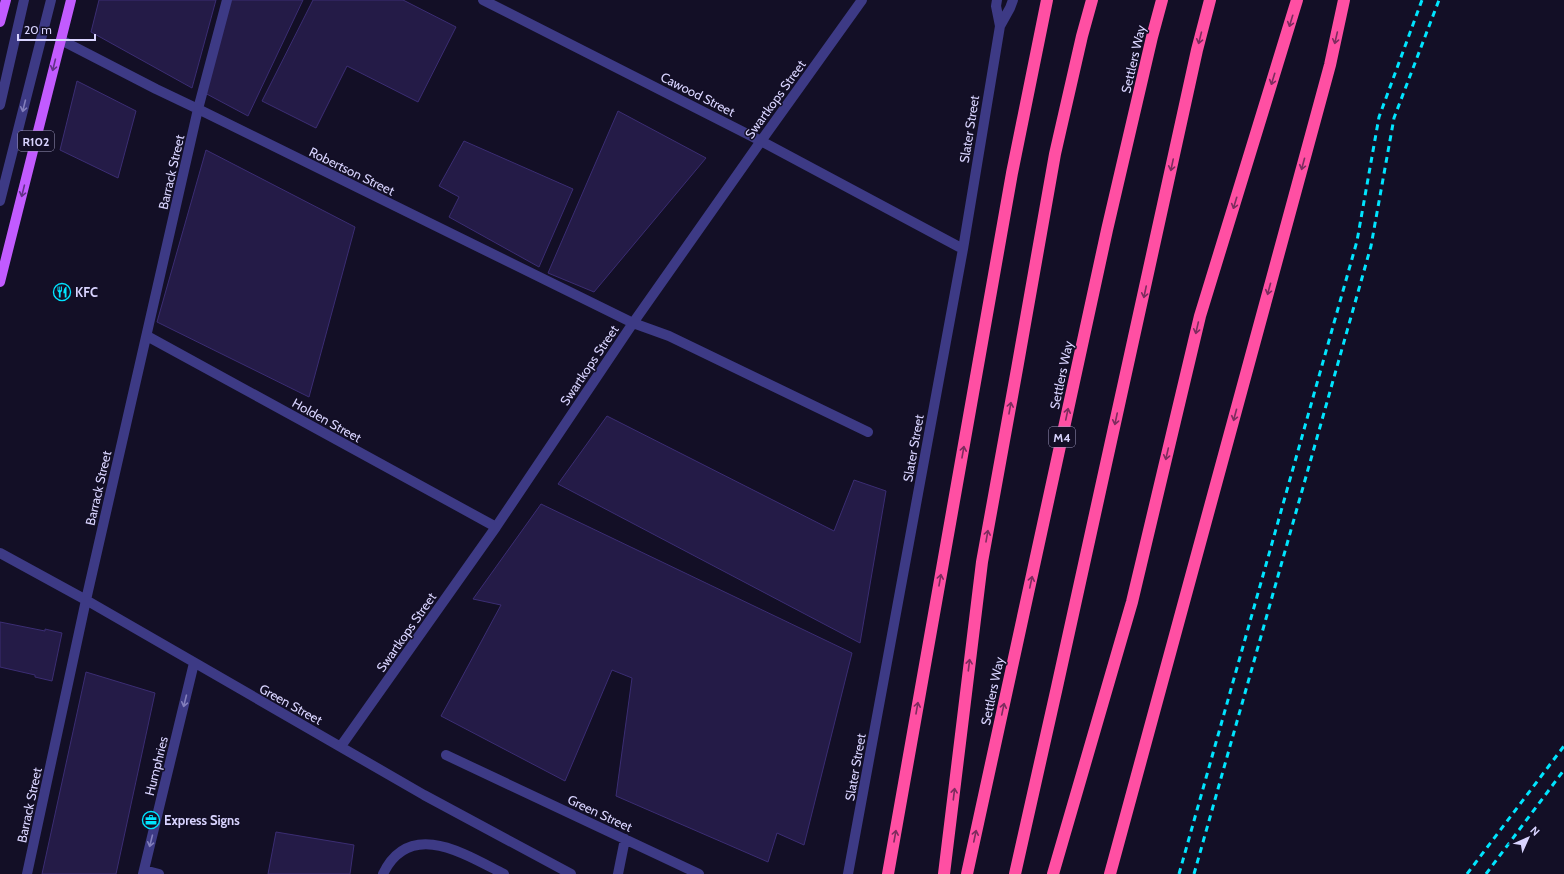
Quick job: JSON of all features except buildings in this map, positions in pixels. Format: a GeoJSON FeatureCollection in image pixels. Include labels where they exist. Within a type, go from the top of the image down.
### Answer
{"type":"FeatureCollection","features":[{"type":"Feature","properties":{"kind":"highway"},"geometry":{"type":"LineString","coordinates":[[888,874],[1012,173],[1047,0]]}},
{"type":"Feature","properties":{"kind":"highway"},"geometry":{"type":"LineString","coordinates":[[944,874],[982,562],[1018,369],[1054,154],[1092,0]]}},
{"type":"Feature","properties":{"kind":"highway","name":"Settlers Way"},"geometry":{"type":"LineString","coordinates":[[967,874],[1109,222],[1162,0]]}},
{"type":"Feature","properties":{"kind":"highway"},"geometry":{"type":"LineString","coordinates":[[1015,874],[1061,672],[1196,57],[1210,0]]}},
{"type":"Feature","properties":{"kind":"highway"},"geometry":{"type":"LineString","coordinates":[[1052,874],[1132,602],[1200,316],[1297,0]]}},
{"type":"Feature","properties":{"kind":"highway"},"geometry":{"type":"LineString","coordinates":[[1110,874],[1330,65],[1344,0]]}},
{"type":"Feature","properties":{"kind":"main road"},"geometry":{"type":"LineString","coordinates":[[0,22],[6,0]]}},
{"type":"Feature","properties":{"kind":"main road","name":"R102"},"geometry":{"type":"LineString","coordinates":[[0,282],[71,0]]}},
{"type":"Feature","properties":{"kind":"street"},"geometry":{"type":"LineString","coordinates":[[0,105],[24,0]]}},
{"type":"Feature","properties":{"kind":"street"},"geometry":{"type":"LineString","coordinates":[[0,201],[51,0]]}},
{"type":"Feature","properties":{"kind":"street","name":"Barrack Street"},"geometry":{"type":"LineString","coordinates":[[27,874],[86,600],[198,109],[227,0]]}},
{"type":"Feature","properties":{"kind":"street","name":"Cawood Street"},"geometry":{"type":"LineString","coordinates":[[483,0],[761,141],[963,249]]}},
{"type":"Feature","properties":{"kind":"street","name":"Swartkops Street"},"geometry":{"type":"LineString","coordinates":[[341,746],[496,527],[633,323],[862,0]]}},
{"type":"Feature","properties":{"kind":"street","name":"Slater Street"},"geometry":{"type":"LineString","coordinates":[[997,0],[996,6],[1000,26]]}},
{"type":"Feature","properties":{"kind":"street","name":"Slater Street"},"geometry":{"type":"LineString","coordinates":[[848,874],[963,249],[1000,26],[1013,0]]}},
{"type":"Feature","properties":{"kind":"street","name":"Robertson Street"},"geometry":{"type":"LineString","coordinates":[[61,40],[156,89],[633,323],[669,336],[868,432]]}},
{"type":"Feature","properties":{"kind":"street","name":"Holden Street"},"geometry":{"type":"LineString","coordinates":[[147,336],[496,527]]}},
{"type":"Feature","properties":{"kind":"street","name":"Green Street"},"geometry":{"type":"LineString","coordinates":[[0,553],[86,600],[424,795],[571,874]]}},
{"type":"Feature","properties":{"kind":"street","name":"Humphries"},"geometry":{"type":"LineString","coordinates":[[144,872],[194,663]]}},
{"type":"Feature","properties":{"kind":"street","name":"Green Street"},"geometry":{"type":"LineString","coordinates":[[446,755],[699,874]]}},
{"type":"Feature","properties":{"kind":"street"},"geometry":{"type":"LineString","coordinates":[[618,874],[625,839]]}},
{"type":"Feature","properties":{"kind":"street"},"geometry":{"type":"LineString","coordinates":[[384,874],[390,862],[403,849],[420,845],[441,846],[460,852],[504,874]]}},
{"type":"Feature","properties":{"kind":"street"},"geometry":{"type":"LineString","coordinates":[[144,872],[159,874]]}},
{"type":"Feature","properties":{"kind":"railway"},"geometry":{"type":"LineString","coordinates":[[1179,874],[1357,241],[1379,117],[1422,0]]}},
{"type":"Feature","properties":{"kind":"railway"},"geometry":{"type":"LineString","coordinates":[[1194,874],[1371,246],[1394,118],[1439,0]]}},
{"type":"Feature","properties":{"kind":"railway"},"geometry":{"type":"LineString","coordinates":[[1467,874],[1564,746]]}},
{"type":"Feature","properties":{"kind":"railway"},"geometry":{"type":"LineString","coordinates":[[1486,874],[1564,770]]}},
{"type":"Feature","properties":{"kind":"place","name":"KFC"},"geometry":{"type":"Point","coordinates":[62,292]}},
{"type":"Feature","properties":{"kind":"place","name":"Express Signs"},"geometry":{"type":"Point","coordinates":[151,820]}}]}
